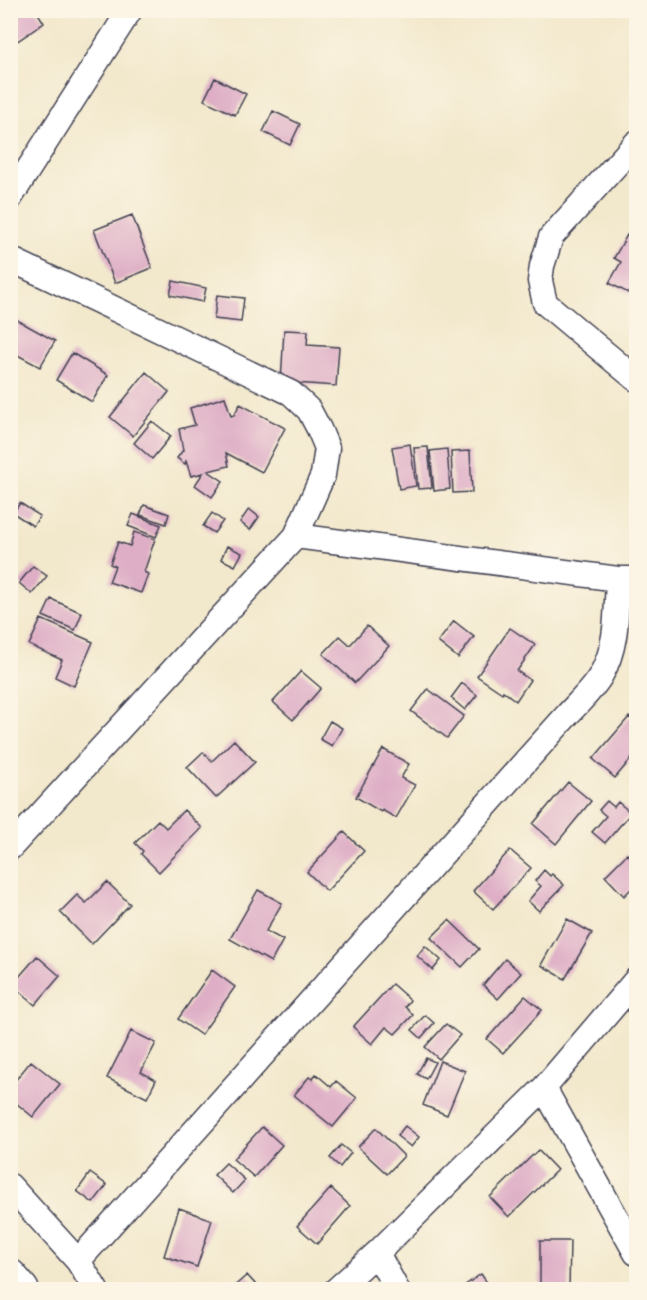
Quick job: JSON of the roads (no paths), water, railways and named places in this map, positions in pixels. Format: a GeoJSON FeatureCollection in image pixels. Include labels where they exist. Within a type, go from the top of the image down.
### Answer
{"type":"FeatureCollection","features":[{"type":"Feature","properties":{"kind":"highway"},"geometry":{"type":"LineString","coordinates":[[10,1276],[22,1290]]}},
{"type":"Feature","properties":{"kind":"street"},"geometry":{"type":"LineString","coordinates":[[10,198],[130,10]]}},
{"type":"Feature","properties":{"kind":"street"},"geometry":{"type":"LineString","coordinates":[[636,143],[551,237],[540,281],[545,303],[636,379]]}},
{"type":"Feature","properties":{"kind":"street"},"geometry":{"type":"LineString","coordinates":[[10,259],[291,393],[309,410],[327,448],[323,475],[296,536],[10,848]]}},
{"type":"Feature","properties":{"kind":"street"},"geometry":{"type":"LineString","coordinates":[[78,1261],[568,714],[600,677],[609,658],[627,579],[296,536]]}},
{"type":"Feature","properties":{"kind":"street"},"geometry":{"type":"LineString","coordinates":[[336,1290],[377,1253],[544,1088],[636,980]]}},
{"type":"Feature","properties":{"kind":"street"},"geometry":{"type":"LineString","coordinates":[[544,1088],[636,1253]]}},
{"type":"Feature","properties":{"kind":"street"},"geometry":{"type":"LineString","coordinates":[[10,1186],[78,1261],[96,1290]]}},
{"type":"Feature","properties":{"kind":"street"},"geometry":{"type":"LineString","coordinates":[[377,1253],[397,1290]]}}]}
